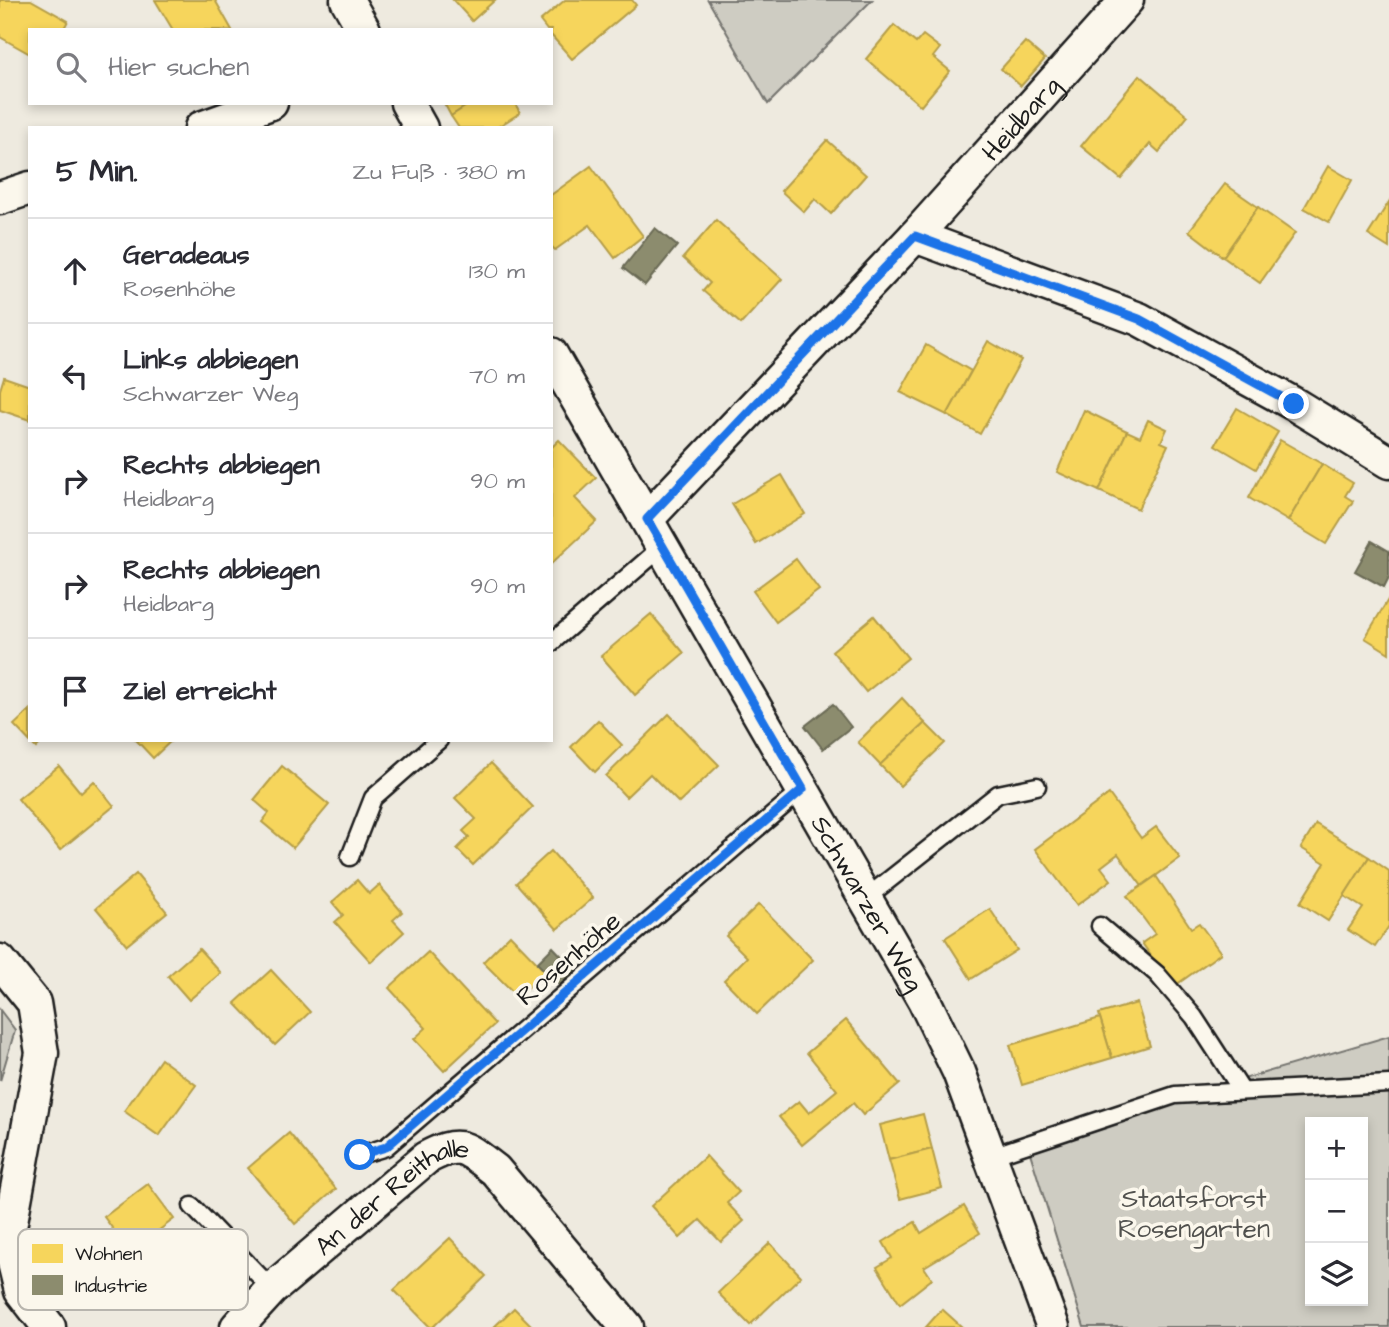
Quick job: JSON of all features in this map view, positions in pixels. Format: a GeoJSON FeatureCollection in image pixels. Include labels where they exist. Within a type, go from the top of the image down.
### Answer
{"type":"FeatureCollection","features":[{"type":"Feature","properties":{"kind":"street"},"geometry":{"type":"LineString","coordinates":[[347,0],[363,28]]}},
{"type":"Feature","properties":{"kind":"street","name":"Heidbarg"},"geometry":{"type":"LineString","coordinates":[[647,519],[915,236],[1127,0]]}},
{"type":"Feature","properties":{"kind":"street"},"geometry":{"type":"LineString","coordinates":[[207,126],[265,105]]}},
{"type":"Feature","properties":{"kind":"street"},"geometry":{"type":"LineString","coordinates":[[408,105],[420,126]]}},
{"type":"Feature","properties":{"kind":"street"},"geometry":{"type":"LineString","coordinates":[[0,198],[28,189]]}},
{"type":"Feature","properties":{"kind":"street"},"geometry":{"type":"LineString","coordinates":[[915,236],[1139,319],[1294,404],[1389,461]]}},
{"type":"Feature","properties":{"kind":"street","name":"Schwarzer Weg"},"geometry":{"type":"LineString","coordinates":[[553,357],[925,1000],[959,1072],[992,1156],[1053,1327]]}},
{"type":"Feature","properties":{"kind":"street"},"geometry":{"type":"LineString","coordinates":[[0,961],[34,1003],[43,1052],[8,1238],[18,1279]]}},
{"type":"Feature","properties":{"kind":"street","name":"An der Reithalle"},"geometry":{"type":"LineString","coordinates":[[237,1327],[271,1289],[426,1158],[447,1147],[468,1149],[495,1170],[627,1327]]}},
{"type":"Feature","properties":{"kind":"street"},"geometry":{"type":"LineString","coordinates":[[36,1310],[50,1327]]}},
{"type":"Feature","properties":{"kind":"lane"},"geometry":{"type":"LineString","coordinates":[[553,641],[663,546]]}},
{"type":"Feature","properties":{"kind":"lane"},"geometry":{"type":"LineString","coordinates":[[350,857],[373,798],[437,742]]}},
{"type":"Feature","properties":{"kind":"lane"},"geometry":{"type":"LineString","coordinates":[[866,898],[998,794],[1037,786]]}},
{"type":"Feature","properties":{"kind":"lane","name":"Rosenhöhe"},"geometry":{"type":"LineString","coordinates":[[360,1155],[386,1147],[803,789]]}},
{"type":"Feature","properties":{"kind":"lane"},"geometry":{"type":"LineString","coordinates":[[1100,926],[1157,974],[1194,1017],[1242,1091]]}},
{"type":"Feature","properties":{"kind":"lane"},"geometry":{"type":"LineString","coordinates":[[992,1156],[1175,1095],[1389,1084]]}},
{"type":"Feature","properties":{"kind":"lane"},"geometry":{"type":"LineString","coordinates":[[192,1206],[214,1229]]}},
{"type":"Feature","properties":{"kind":"lane"},"geometry":{"type":"LineString","coordinates":[[248,1265],[271,1289]]}},
{"type":"Feature","properties":{"kind":"green space"},"geometry":{"type":"Polygon","coordinates":[[[708,0],[872,0],[768,104],[708,0]]]}},
{"type":"Feature","properties":{"kind":"green space"},"geometry":{"type":"Polygon","coordinates":[[[0,1010],[15,1030],[0,1081],[0,1010]]]}},
{"type":"Feature","properties":{"kind":"green space","name":"Staatsforst Rosengarten"},"geometry":{"type":"Polygon","coordinates":[[[1389,1036],[1389,1327],[1084,1327],[1027,1143],[1389,1036]]]}},
{"type":"Feature","properties":{"kind":"building: Wohnen"},"geometry":{"type":"Polygon","coordinates":[[[0,0],[31,0],[68,21],[64,28],[28,28],[28,53],[0,37],[0,0]]]}},
{"type":"Feature","properties":{"kind":"building: Wohnen"},"geometry":{"type":"Polygon","coordinates":[[[155,0],[215,0],[231,28],[172,28],[155,0]]]}},
{"type":"Feature","properties":{"kind":"building: Wohnen"},"geometry":{"type":"Polygon","coordinates":[[[453,0],[495,0],[472,21],[453,0]]]}},
{"type":"Feature","properties":{"kind":"building: Wohnen"},"geometry":{"type":"Polygon","coordinates":[[[565,0],[632,0],[636,5],[572,59],[553,37],[553,28],[545,28],[540,21],[565,0]]]}},
{"type":"Feature","properties":{"kind":"building: Wohnen"},"geometry":{"type":"Polygon","coordinates":[[[894,25],[916,43],[923,35],[940,48],[933,57],[950,71],[921,106],[866,59],[894,25]]]}},
{"type":"Feature","properties":{"kind":"building: Wohnen"},"geometry":{"type":"Polygon","coordinates":[[[1025,42],[1045,59],[1021,86],[1001,69],[1025,42]]]}},
{"type":"Feature","properties":{"kind":"building: Wohnen"},"geometry":{"type":"Polygon","coordinates":[[[1140,75],[1188,116],[1159,152],[1150,144],[1121,179],[1081,146],[1140,75]]]}},
{"type":"Feature","properties":{"kind":"building: Wohnen"},"geometry":{"type":"Polygon","coordinates":[[[445,105],[468,105],[451,116],[445,105]]]}},
{"type":"Feature","properties":{"kind":"building: Wohnen"},"geometry":{"type":"Polygon","coordinates":[[[468,105],[516,105],[520,113],[499,126],[458,126],[451,116],[468,105]]]}},
{"type":"Feature","properties":{"kind":"building: Wohnen"},"geometry":{"type":"Polygon","coordinates":[[[827,140],[866,175],[831,214],[815,199],[804,212],[781,191],[827,140]]]}},
{"type":"Feature","properties":{"kind":"building: Wohnen"},"geometry":{"type":"Polygon","coordinates":[[[591,166],[643,236],[615,258],[590,225],[555,250],[553,194],[591,166]]]}},
{"type":"Feature","properties":{"kind":"building: Wohnen"},"geometry":{"type":"Polygon","coordinates":[[[1328,166],[1352,180],[1329,222],[1304,208],[1328,166]]]}},
{"type":"Feature","properties":{"kind":"building: Wohnen"},"geometry":{"type":"Polygon","coordinates":[[[1225,184],[1258,207],[1223,257],[1189,231],[1225,184]]]}},
{"type":"Feature","properties":{"kind":"building: Wohnen"},"geometry":{"type":"Polygon","coordinates":[[[1389,202],[1389,248],[1368,235],[1389,202]]]}},
{"type":"Feature","properties":{"kind":"building: Wohnen"},"geometry":{"type":"Polygon","coordinates":[[[1258,207],[1295,233],[1260,283],[1223,257],[1258,207]]]}},
{"type":"Feature","properties":{"kind":"building: Wohnen"},"geometry":{"type":"Polygon","coordinates":[[[716,220],[782,279],[741,324],[703,291],[710,283],[683,258],[716,220]]]}},
{"type":"Feature","properties":{"kind":"building: Wohnen"},"geometry":{"type":"Polygon","coordinates":[[[988,341],[1021,360],[980,434],[947,415],[988,341]]]}},
{"type":"Feature","properties":{"kind":"building: Wohnen"},"geometry":{"type":"Polygon","coordinates":[[[926,345],[971,371],[947,415],[900,392],[926,345]]]}},
{"type":"Feature","properties":{"kind":"building: Wohnen"},"geometry":{"type":"Polygon","coordinates":[[[4,377],[28,385],[28,419],[0,410],[0,390],[4,377]]]}},
{"type":"Feature","properties":{"kind":"building: Wohnen"},"geometry":{"type":"Polygon","coordinates":[[[1237,408],[1278,432],[1256,469],[1215,445],[1237,408]]]}},
{"type":"Feature","properties":{"kind":"building: Wohnen"},"geometry":{"type":"Polygon","coordinates":[[[1084,410],[1127,431],[1099,491],[1057,472],[1084,410]]]}},
{"type":"Feature","properties":{"kind":"building: Wohnen"},"geometry":{"type":"Polygon","coordinates":[[[1148,420],[1167,429],[1161,442],[1168,445],[1138,509],[1099,491],[1127,431],[1140,437],[1148,420]]]}},
{"type":"Feature","properties":{"kind":"building: Wohnen"},"geometry":{"type":"Polygon","coordinates":[[[559,440],[596,478],[575,498],[597,521],[553,562],[553,446],[559,440]]]}},
{"type":"Feature","properties":{"kind":"building: Wohnen"},"geometry":{"type":"Polygon","coordinates":[[[1280,440],[1322,464],[1288,521],[1249,498],[1280,440]]]}},
{"type":"Feature","properties":{"kind":"building: Wohnen"},"geometry":{"type":"Polygon","coordinates":[[[1322,464],[1353,483],[1345,496],[1353,501],[1326,544],[1288,521],[1322,464]]]}},
{"type":"Feature","properties":{"kind":"building: Wohnen"},"geometry":{"type":"Polygon","coordinates":[[[782,475],[805,514],[756,544],[732,504],[782,475]]]}},
{"type":"Feature","properties":{"kind":"building: Wohnen"},"geometry":{"type":"Polygon","coordinates":[[[796,559],[819,590],[776,622],[753,591],[796,559]]]}},
{"type":"Feature","properties":{"kind":"building: Wohnen"},"geometry":{"type":"Polygon","coordinates":[[[1389,598],[1389,653],[1365,638],[1389,598]]]}},
{"type":"Feature","properties":{"kind":"building: Wohnen"},"geometry":{"type":"Polygon","coordinates":[[[651,614],[684,653],[635,695],[601,656],[651,614]]]}},
{"type":"Feature","properties":{"kind":"building: Wohnen"},"geometry":{"type":"Polygon","coordinates":[[[874,616],[908,658],[866,692],[832,651],[874,616]]]}},
{"type":"Feature","properties":{"kind":"building: Wohnen"},"geometry":{"type":"Polygon","coordinates":[[[902,698],[925,723],[880,765],[858,742],[902,698]]]}},
{"type":"Feature","properties":{"kind":"building: Wohnen"},"geometry":{"type":"Polygon","coordinates":[[[28,712],[28,740],[14,725],[28,712]]]}},
{"type":"Feature","properties":{"kind":"building: Wohnen"},"geometry":{"type":"Polygon","coordinates":[[[669,714],[719,765],[679,803],[650,774],[626,797],[606,776],[669,714]]]}},
{"type":"Feature","properties":{"kind":"building: Wohnen"},"geometry":{"type":"Polygon","coordinates":[[[598,720],[622,745],[595,772],[571,747],[598,720]]]}},
{"type":"Feature","properties":{"kind":"building: Wohnen"},"geometry":{"type":"Polygon","coordinates":[[[925,723],[945,743],[900,786],[880,765],[925,723]]]}},
{"type":"Feature","properties":{"kind":"building: Wohnen"},"geometry":{"type":"Polygon","coordinates":[[[30,742],[42,742],[36,748],[30,742]]]}},
{"type":"Feature","properties":{"kind":"building: Wohnen"},"geometry":{"type":"Polygon","coordinates":[[[138,742],[170,742],[153,758],[138,742]]]}},
{"type":"Feature","properties":{"kind":"building: Wohnen"},"geometry":{"type":"Polygon","coordinates":[[[491,763],[533,807],[473,865],[457,849],[469,837],[463,831],[476,819],[455,798],[491,763]]]}},
{"type":"Feature","properties":{"kind":"building: Wohnen"},"geometry":{"type":"Polygon","coordinates":[[[59,766],[81,793],[94,781],[114,806],[60,850],[18,799],[59,766]]]}},
{"type":"Feature","properties":{"kind":"building: Wohnen"},"geometry":{"type":"Polygon","coordinates":[[[282,766],[329,805],[293,848],[262,822],[269,813],[254,800],[282,766]]]}},
{"type":"Feature","properties":{"kind":"building: Wohnen"},"geometry":{"type":"Polygon","coordinates":[[[1109,794],[1141,838],[1156,827],[1180,858],[1142,886],[1118,854],[1101,867],[1111,880],[1077,905],[1035,849],[1109,794]]]}},
{"type":"Feature","properties":{"kind":"building: Wohnen"},"geometry":{"type":"Polygon","coordinates":[[[1316,824],[1369,857],[1328,921],[1300,903],[1325,863],[1301,848],[1316,824]]]}},
{"type":"Feature","properties":{"kind":"building: Wohnen"},"geometry":{"type":"Polygon","coordinates":[[[551,851],[593,898],[557,929],[516,883],[551,851]]]}},
{"type":"Feature","properties":{"kind":"building: Wohnen"},"geometry":{"type":"Polygon","coordinates":[[[1369,857],[1389,871],[1389,926],[1375,947],[1348,930],[1363,908],[1344,896],[1369,857]]]}},
{"type":"Feature","properties":{"kind":"building: Wohnen"},"geometry":{"type":"Polygon","coordinates":[[[136,874],[167,912],[127,945],[96,908],[136,874]]]}},
{"type":"Feature","properties":{"kind":"building: Wohnen"},"geometry":{"type":"Polygon","coordinates":[[[1156,876],[1191,928],[1199,923],[1221,953],[1173,987],[1142,943],[1155,934],[1127,896],[1156,876]]]}},
{"type":"Feature","properties":{"kind":"building: Wohnen"},"geometry":{"type":"Polygon","coordinates":[[[357,880],[369,894],[379,885],[402,912],[393,920],[404,932],[371,962],[335,922],[343,915],[332,902],[357,880]]]}},
{"type":"Feature","properties":{"kind":"building: Wohnen"},"geometry":{"type":"Polygon","coordinates":[[[759,904],[813,960],[757,1014],[724,980],[747,957],[726,936],[759,904]]]}},
{"type":"Feature","properties":{"kind":"building: Wohnen"},"geometry":{"type":"Polygon","coordinates":[[[990,909],[1017,950],[971,979],[945,938],[990,909]]]}},
{"type":"Feature","properties":{"kind":"building: Wohnen"},"geometry":{"type":"Polygon","coordinates":[[[510,935],[545,971],[518,997],[483,962],[510,935]]]}},
{"type":"Feature","properties":{"kind":"building: Wohnen"},"geometry":{"type":"Polygon","coordinates":[[[199,949],[221,973],[189,1000],[168,976],[199,949]]]}},
{"type":"Feature","properties":{"kind":"building: Wohnen"},"geometry":{"type":"Polygon","coordinates":[[[428,952],[495,1024],[444,1071],[414,1039],[426,1028],[389,988],[428,952]]]}},
{"type":"Feature","properties":{"kind":"building: Wohnen"},"geometry":{"type":"Polygon","coordinates":[[[271,970],[310,1012],[275,1045],[235,1003],[271,970]]]}},
{"type":"Feature","properties":{"kind":"building: Wohnen"},"geometry":{"type":"Polygon","coordinates":[[[1137,1003],[1150,1046],[1112,1058],[1099,1014],[1137,1003]]]}},
{"type":"Feature","properties":{"kind":"building: Wohnen"},"geometry":{"type":"Polygon","coordinates":[[[1100,1018],[1112,1058],[1022,1085],[1010,1045],[1100,1018]]]}},
{"type":"Feature","properties":{"kind":"building: Wohnen"},"geometry":{"type":"Polygon","coordinates":[[[846,1020],[900,1084],[863,1115],[853,1103],[802,1145],[779,1117],[799,1101],[809,1113],[837,1090],[807,1053],[846,1020]]]}},
{"type":"Feature","properties":{"kind":"building: Wohnen"},"geometry":{"type":"Polygon","coordinates":[[[161,1059],[196,1085],[159,1136],[124,1111],[161,1059]]]}},
{"type":"Feature","properties":{"kind":"building: Wohnen"},"geometry":{"type":"Polygon","coordinates":[[[923,1114],[932,1149],[889,1160],[880,1125],[923,1114]]]}},
{"type":"Feature","properties":{"kind":"building: Wohnen"},"geometry":{"type":"Polygon","coordinates":[[[289,1133],[336,1189],[295,1224],[248,1168],[289,1133]]]}},
{"type":"Feature","properties":{"kind":"building: Wohnen"},"geometry":{"type":"Polygon","coordinates":[[[932,1149],[942,1188],[900,1199],[889,1160],[932,1149]]]}},
{"type":"Feature","properties":{"kind":"building: Wohnen"},"geometry":{"type":"Polygon","coordinates":[[[706,1156],[739,1192],[727,1203],[744,1221],[721,1242],[700,1220],[680,1238],[651,1206],[706,1156]]]}},
{"type":"Feature","properties":{"kind":"building: Wohnen"},"geometry":{"type":"Polygon","coordinates":[[[148,1184],[174,1219],[161,1229],[113,1229],[104,1217],[148,1184]]]}},
{"type":"Feature","properties":{"kind":"building: Wohnen"},"geometry":{"type":"Polygon","coordinates":[[[964,1206],[980,1233],[924,1267],[932,1279],[900,1304],[877,1267],[892,1258],[883,1242],[915,1222],[921,1233],[964,1206]]]}},
{"type":"Feature","properties":{"kind":"building: Wohnen"},"geometry":{"type":"Polygon","coordinates":[[[450,1238],[486,1276],[430,1327],[394,1290],[450,1238]]]}},
{"type":"Feature","properties":{"kind":"building: Wohnen"},"geometry":{"type":"Polygon","coordinates":[[[770,1243],[801,1276],[750,1325],[718,1293],[770,1243]]]}},
{"type":"Feature","properties":{"kind":"building: Wohnen"},"geometry":{"type":"Polygon","coordinates":[[[514,1308],[533,1327],[494,1327],[514,1308]]]}},
{"type":"Feature","properties":{"kind":"building: Wohnen"},"geometry":{"type":"Polygon","coordinates":[[[942,1309],[962,1327],[926,1327],[942,1309]]]}},
{"type":"Feature","properties":{"kind":"building: Industrie"},"geometry":{"type":"Polygon","coordinates":[[[655,228],[677,246],[645,285],[623,268],[655,228]]]}},
{"type":"Feature","properties":{"kind":"building: Industrie"},"geometry":{"type":"Polygon","coordinates":[[[1372,541],[1389,551],[1389,577],[1384,587],[1355,571],[1372,541]]]}},
{"type":"Feature","properties":{"kind":"building: Industrie"},"geometry":{"type":"Polygon","coordinates":[[[833,704],[851,727],[823,749],[805,726],[833,704]]]}},
{"type":"Feature","properties":{"kind":"building: Industrie"},"geometry":{"type":"Polygon","coordinates":[[[553,947],[576,971],[560,986],[537,963],[553,947]]]}},
{"type":"Feature","properties":{"kind":"route"},"geometry":{"type":"LineString","coordinates":[[360,1155],[386,1147],[803,789],[647,519],[915,236],[1139,319],[1294,404]]}}]}
